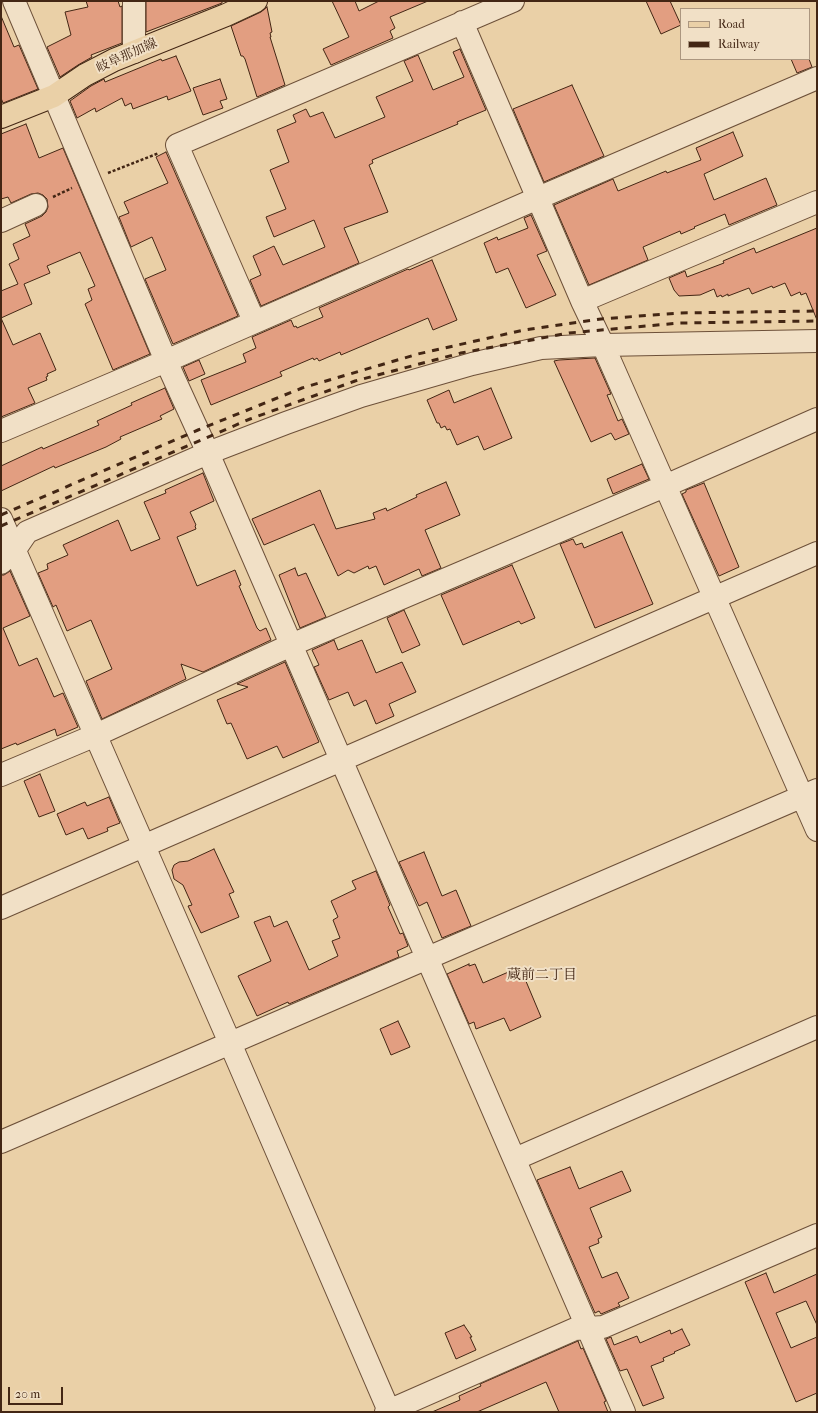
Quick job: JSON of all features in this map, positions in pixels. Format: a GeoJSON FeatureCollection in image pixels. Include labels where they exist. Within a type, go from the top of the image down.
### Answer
{"type":"FeatureCollection","features":[{"type":"Feature","properties":{"kind":"main road","name":"岐阜那加線"},"geometry":{"type":"LineString","coordinates":[[1,117],[54,96],[85,75],[114,60],[226,16],[256,1]]}},
{"type":"Feature","properties":{"kind":"street"},"geometry":{"type":"LineString","coordinates":[[14,1],[166,361],[208,453],[624,1412]]}},
{"type":"Feature","properties":{"kind":"street"},"geometry":{"type":"LineString","coordinates":[[134,1],[134,52]]}},
{"type":"Feature","properties":{"kind":"street"},"geometry":{"type":"LineString","coordinates":[[254,321],[177,145],[513,1]]}},
{"type":"Feature","properties":{"kind":"street"},"geometry":{"type":"LineString","coordinates":[[462,22],[582,301],[603,345],[714,598],[810,793],[817,830]]}},
{"type":"Feature","properties":{"kind":"street"},"geometry":{"type":"LineString","coordinates":[[1,431],[166,361],[254,321],[817,78]]}},
{"type":"Feature","properties":{"kind":"street"},"geometry":{"type":"LineString","coordinates":[[582,301],[817,202]]}},
{"type":"Feature","properties":{"kind":"street"},"geometry":{"type":"LineString","coordinates":[[1,221],[36,205]]}},
{"type":"Feature","properties":{"kind":"street"},"geometry":{"type":"LineString","coordinates":[[8,557],[27,532],[208,453],[361,396],[472,364],[541,348],[603,345],[817,341]]}},
{"type":"Feature","properties":{"kind":"street"},"geometry":{"type":"LineString","coordinates":[[1,775],[96,735],[291,645],[665,486],[817,419]]}},
{"type":"Feature","properties":{"kind":"street"},"geometry":{"type":"LineString","coordinates":[[1,519],[8,557],[96,735],[388,1411],[574,1329],[603,1327],[817,1235]]}},
{"type":"Feature","properties":{"kind":"street"},"geometry":{"type":"LineString","coordinates":[[1,908],[817,553]]}},
{"type":"Feature","properties":{"kind":"street"},"geometry":{"type":"LineString","coordinates":[[1,1142],[810,793]]}},
{"type":"Feature","properties":{"kind":"street"},"geometry":{"type":"LineString","coordinates":[[515,1159],[817,1027]]}},
{"type":"Feature","properties":{"kind":"building"},"geometry":{"type":"Polygon","coordinates":[[[86,1],[118,1],[120,7],[122,6],[122,43],[91,55],[92,57],[60,77],[47,47],[71,35],[65,12],[88,7],[86,1]]]}},
{"type":"Feature","properties":{"kind":"building"},"geometry":{"type":"Polygon","coordinates":[[[146,1],[222,1],[222,3],[146,32],[146,1]]]}},
{"type":"Feature","properties":{"kind":"building"},"geometry":{"type":"Polygon","coordinates":[[[332,1],[355,1],[359,11],[379,1],[428,1],[390,17],[395,28],[390,31],[393,38],[331,65],[323,49],[349,37],[332,1]]]}},
{"type":"Feature","properties":{"kind":"building"},"geometry":{"type":"Polygon","coordinates":[[[646,1],[670,1],[680,23],[680,25],[661,34],[646,1]]]}},
{"type":"Feature","properties":{"kind":"building"},"geometry":{"type":"Polygon","coordinates":[[[267,7],[272,32],[270,33],[270,37],[285,85],[257,97],[245,59],[241,56],[231,26],[261,12],[267,7]]]}},
{"type":"Feature","properties":{"kind":"building"},"geometry":{"type":"Polygon","coordinates":[[[1,16],[14,47],[19,45],[38,89],[3,103],[1,98],[1,16]]]}},
{"type":"Feature","properties":{"kind":"building"},"geometry":{"type":"Polygon","coordinates":[[[460,49],[486,110],[457,122],[458,124],[372,160],[373,163],[369,165],[388,212],[344,228],[359,263],[261,306],[250,280],[261,275],[253,256],[274,246],[283,265],[325,247],[314,220],[274,237],[266,217],[286,209],[270,170],[289,162],[277,130],[296,122],[293,115],[306,109],[310,117],[323,112],[335,138],[385,117],[376,97],[413,81],[404,61],[418,55],[433,90],[464,77],[453,52],[460,49]]]}},
{"type":"Feature","properties":{"kind":"building"},"geometry":{"type":"Polygon","coordinates":[[[176,56],[191,91],[168,100],[167,96],[133,109],[131,103],[125,106],[122,98],[96,112],[95,108],[77,118],[70,101],[91,86],[104,79],[105,82],[161,59],[162,61],[176,56]]]}},
{"type":"Feature","properties":{"kind":"building"},"geometry":{"type":"Polygon","coordinates":[[[791,60],[809,60],[812,67],[797,73],[791,60]]]}},
{"type":"Feature","properties":{"kind":"building"},"geometry":{"type":"Polygon","coordinates":[[[220,79],[227,99],[220,101],[223,108],[203,115],[193,88],[220,79]]]}},
{"type":"Feature","properties":{"kind":"building"},"geometry":{"type":"Polygon","coordinates":[[[572,85],[604,156],[544,182],[513,109],[572,85]]]}},
{"type":"Feature","properties":{"kind":"building"},"geometry":{"type":"Polygon","coordinates":[[[26,124],[39,158],[63,148],[150,354],[113,370],[85,304],[92,300],[88,289],[95,286],[80,252],[47,266],[50,273],[24,284],[32,304],[1,318],[1,291],[18,284],[9,264],[19,259],[13,244],[30,236],[25,224],[42,216],[48,207],[47,199],[38,193],[31,194],[11,203],[8,197],[1,199],[1,134],[26,124]]]}},
{"type":"Feature","properties":{"kind":"building"},"geometry":{"type":"Polygon","coordinates":[[[733,132],[743,156],[704,174],[714,200],[766,178],[777,205],[729,225],[725,214],[681,234],[680,231],[643,247],[648,260],[589,285],[554,205],[613,179],[618,191],[666,171],[667,173],[701,160],[696,148],[733,132]]]}},
{"type":"Feature","properties":{"kind":"building"},"geometry":{"type":"Polygon","coordinates":[[[166,152],[238,316],[173,344],[145,279],[166,270],[152,237],[131,247],[119,217],[129,213],[124,202],[168,183],[156,157],[166,152]]]}},
{"type":"Feature","properties":{"kind":"building"},"geometry":{"type":"Polygon","coordinates":[[[531,215],[547,251],[537,255],[556,295],[526,308],[508,268],[496,273],[484,243],[497,237],[498,240],[528,228],[524,218],[531,215]]]}},
{"type":"Feature","properties":{"kind":"building"},"geometry":{"type":"Polygon","coordinates":[[[817,228],[817,320],[806,293],[801,295],[800,292],[791,296],[785,283],[773,288],[772,286],[752,294],[749,288],[722,297],[721,295],[717,297],[714,289],[700,295],[679,296],[674,290],[669,278],[685,271],[687,277],[724,263],[723,261],[754,248],[756,253],[817,228]]]}},
{"type":"Feature","properties":{"kind":"building"},"geometry":{"type":"Polygon","coordinates":[[[432,260],[457,320],[433,330],[428,318],[341,355],[340,352],[319,361],[317,358],[314,360],[313,358],[280,372],[282,376],[211,405],[201,380],[246,362],[243,354],[256,348],[252,337],[291,320],[294,327],[296,326],[297,328],[323,317],[319,308],[432,260]]]}},
{"type":"Feature","properties":{"kind":"building"},"geometry":{"type":"Polygon","coordinates":[[[1,318],[13,345],[40,333],[56,370],[47,374],[47,380],[28,388],[35,403],[1,417],[1,318]]]}},
{"type":"Feature","properties":{"kind":"building"},"geometry":{"type":"Polygon","coordinates":[[[595,358],[611,394],[607,395],[618,421],[622,419],[629,434],[615,440],[611,433],[591,442],[554,361],[595,358]]]}},
{"type":"Feature","properties":{"kind":"building"},"geometry":{"type":"Polygon","coordinates":[[[199,360],[205,374],[189,381],[183,367],[199,360]]]}},
{"type":"Feature","properties":{"kind":"building"},"geometry":{"type":"Polygon","coordinates":[[[165,388],[174,409],[160,416],[162,419],[120,437],[121,439],[106,447],[55,468],[54,466],[1,491],[1,466],[42,447],[43,449],[99,425],[97,421],[132,405],[131,403],[165,388]]]}},
{"type":"Feature","properties":{"kind":"building"},"geometry":{"type":"Polygon","coordinates":[[[491,388],[512,438],[484,450],[478,436],[457,445],[450,429],[447,430],[445,426],[441,428],[439,423],[437,423],[427,400],[449,390],[454,403],[491,388]]]}},
{"type":"Feature","properties":{"kind":"building"},"geometry":{"type":"Polygon","coordinates":[[[642,464],[649,479],[613,494],[607,479],[642,464]]]}},
{"type":"Feature","properties":{"kind":"building"},"geometry":{"type":"Polygon","coordinates":[[[203,473],[214,501],[190,512],[196,525],[196,529],[177,537],[197,586],[235,570],[241,585],[239,586],[257,628],[260,631],[266,628],[271,640],[203,672],[181,664],[186,679],[102,719],[86,681],[112,669],[91,620],[67,631],[56,605],[53,607],[38,573],[48,569],[47,564],[68,555],[63,545],[118,520],[131,551],[160,539],[144,502],[166,493],[165,490],[203,473]]]}},
{"type":"Feature","properties":{"kind":"building"},"geometry":{"type":"Polygon","coordinates":[[[446,482],[460,515],[425,530],[441,568],[422,576],[419,569],[384,585],[376,566],[369,569],[368,566],[354,573],[348,570],[338,576],[314,524],[264,545],[252,519],[320,490],[336,529],[375,519],[373,513],[386,508],[387,511],[417,497],[416,495],[446,482]]]}},
{"type":"Feature","properties":{"kind":"building"},"geometry":{"type":"Polygon","coordinates":[[[704,483],[739,567],[719,576],[682,494],[686,492],[686,490],[704,483]]]}},
{"type":"Feature","properties":{"kind":"building"},"geometry":{"type":"Polygon","coordinates":[[[622,532],[653,604],[595,628],[560,544],[573,539],[576,545],[582,543],[584,548],[622,532]]]}},
{"type":"Feature","properties":{"kind":"building"},"geometry":{"type":"Polygon","coordinates":[[[512,565],[535,618],[521,624],[519,621],[463,645],[441,595],[512,565]]]}},
{"type":"Feature","properties":{"kind":"building"},"geometry":{"type":"Polygon","coordinates":[[[295,568],[298,576],[306,573],[326,617],[300,628],[279,575],[295,568]]]}},
{"type":"Feature","properties":{"kind":"building"},"geometry":{"type":"Polygon","coordinates":[[[10,571],[30,616],[3,628],[19,666],[37,658],[54,697],[63,693],[78,727],[57,736],[55,729],[17,745],[16,743],[1,749],[1,575],[4,575],[10,571]]]}},
{"type":"Feature","properties":{"kind":"building"},"geometry":{"type":"Polygon","coordinates":[[[404,610],[420,645],[402,653],[387,618],[404,610]]]}},
{"type":"Feature","properties":{"kind":"building"},"geometry":{"type":"Polygon","coordinates":[[[334,640],[338,650],[362,640],[376,673],[402,662],[416,692],[389,704],[394,716],[376,724],[366,700],[354,706],[348,692],[329,700],[314,667],[319,665],[312,650],[334,640]]]}},
{"type":"Feature","properties":{"kind":"building"},"geometry":{"type":"Polygon","coordinates":[[[285,662],[319,742],[283,758],[277,746],[247,759],[231,723],[227,724],[217,700],[248,687],[237,684],[285,662]]]}},
{"type":"Feature","properties":{"kind":"building"},"geometry":{"type":"Polygon","coordinates":[[[40,774],[55,811],[39,817],[24,781],[40,774]]]}},
{"type":"Feature","properties":{"kind":"building"},"geometry":{"type":"Polygon","coordinates":[[[109,797],[120,823],[107,828],[108,831],[88,839],[83,828],[66,835],[57,814],[85,802],[87,806],[109,797]]]}},
{"type":"Feature","properties":{"kind":"building"},"geometry":{"type":"Polygon","coordinates":[[[214,849],[234,892],[229,894],[239,917],[201,933],[188,906],[192,905],[183,885],[174,879],[172,870],[174,865],[179,862],[188,861],[214,849]]]}},
{"type":"Feature","properties":{"kind":"building"},"geometry":{"type":"Polygon","coordinates":[[[424,852],[442,896],[456,890],[471,926],[442,938],[427,902],[419,906],[399,862],[424,852]]]}},
{"type":"Feature","properties":{"kind":"building"},"geometry":{"type":"Polygon","coordinates":[[[376,871],[390,905],[388,907],[400,934],[403,933],[408,946],[397,951],[399,957],[257,1016],[238,976],[271,961],[254,922],[270,916],[274,927],[287,921],[309,970],[338,956],[332,941],[340,938],[333,920],[338,917],[331,901],[356,889],[352,881],[376,871]]]}},
{"type":"Feature","properties":{"kind":"building"},"geometry":{"type":"Polygon","coordinates":[[[469,964],[469,966],[475,964],[483,983],[520,967],[541,1017],[510,1031],[504,1018],[476,1029],[474,1022],[469,1024],[447,974],[469,964]]]}},
{"type":"Feature","properties":{"kind":"building"},"geometry":{"type":"Polygon","coordinates":[[[398,1021],[410,1047],[391,1055],[380,1029],[398,1021]]]}},
{"type":"Feature","properties":{"kind":"building"},"geometry":{"type":"Polygon","coordinates":[[[570,1167],[579,1189],[622,1171],[631,1191],[590,1208],[602,1237],[598,1239],[599,1243],[589,1247],[602,1278],[617,1272],[629,1298],[618,1303],[620,1306],[601,1314],[599,1311],[595,1313],[537,1180],[570,1167]]]}},
{"type":"Feature","properties":{"kind":"building"},"geometry":{"type":"Polygon","coordinates":[[[766,1273],[774,1293],[817,1274],[817,1325],[806,1301],[776,1313],[791,1348],[817,1337],[817,1393],[796,1402],[745,1282],[766,1273]]]}},
{"type":"Feature","properties":{"kind":"building"},"geometry":{"type":"Polygon","coordinates":[[[464,1325],[472,1337],[470,1337],[476,1350],[456,1359],[445,1333],[464,1325]]]}},
{"type":"Feature","properties":{"kind":"building"},"geometry":{"type":"Polygon","coordinates":[[[682,1329],[690,1345],[663,1358],[664,1361],[651,1366],[664,1398],[643,1406],[627,1369],[620,1371],[606,1339],[611,1337],[614,1345],[637,1336],[640,1343],[670,1330],[671,1334],[682,1329]]]}},
{"type":"Feature","properties":{"kind":"building"},"geometry":{"type":"Polygon","coordinates":[[[578,1341],[581,1349],[583,1348],[606,1401],[604,1402],[608,1412],[559,1412],[546,1382],[477,1412],[432,1412],[460,1400],[459,1396],[481,1386],[480,1384],[578,1341]]]}},
{"type":"Feature","properties":{"kind":"railway"},"geometry":{"type":"LineString","coordinates":[[1,515],[198,430],[302,388],[418,354],[524,330],[601,319],[679,313],[817,311]]}},
{"type":"Feature","properties":{"kind":"railway"},"geometry":{"type":"LineString","coordinates":[[1,526],[250,419],[355,381],[461,353],[569,333],[679,323],[817,321]]}},
{"type":"Feature","properties":{"kind":"district","name":"蔵前二丁目"},"geometry":{"type":"Point","coordinates":[542,976]}}]}
